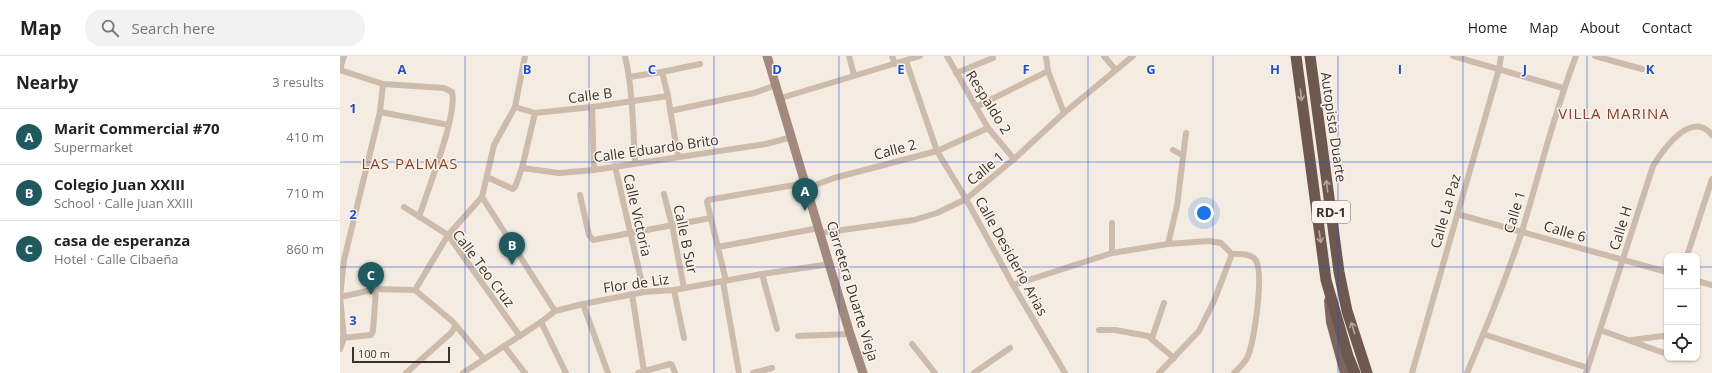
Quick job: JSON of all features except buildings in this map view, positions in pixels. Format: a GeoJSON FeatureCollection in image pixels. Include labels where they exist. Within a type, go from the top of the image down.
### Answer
{"type":"FeatureCollection","features":[{"type":"Feature","properties":{"kind":"highway","name":"Autopista Duarte"},"geometry":{"type":"LineString","coordinates":[[1296,56],[1326,280],[1348,356],[1355,373]]}},
{"type":"Feature","properties":{"kind":"highway","name":"Autopista Duarte"},"geometry":{"type":"LineString","coordinates":[[1310,56],[1339,272],[1347,311],[1367,370]]}},
{"type":"Feature","properties":{"kind":"main road","name":"Carretera Duarte Vieja"},"geometry":{"type":"LineString","coordinates":[[767,56],[781,98],[850,334],[863,373]]}},
{"type":"Feature","properties":{"kind":"main road","name":"Autopista Duarte"},"geometry":{"type":"LineString","coordinates":[[1326,280],[1331,322],[1345,373]]}},
{"type":"Feature","properties":{"kind":"street"},"geometry":{"type":"LineString","coordinates":[[344,56],[340,69],[383,84],[444,88],[452,92],[453,98],[450,125],[419,217]]}},
{"type":"Feature","properties":{"kind":"street"},"geometry":{"type":"LineString","coordinates":[[415,290],[448,235],[482,197],[494,145],[515,107],[525,56]]}},
{"type":"Feature","properties":{"kind":"street"},"geometry":{"type":"LineString","coordinates":[[625,56],[632,102],[635,163]]}},
{"type":"Feature","properties":{"kind":"street"},"geometry":{"type":"LineString","coordinates":[[849,56],[854,75]]}},
{"type":"Feature","properties":{"kind":"street"},"geometry":{"type":"LineString","coordinates":[[892,56],[895,64]]}},
{"type":"Feature","properties":{"kind":"street"},"geometry":{"type":"LineString","coordinates":[[781,98],[920,56]]}},
{"type":"Feature","properties":{"kind":"street","name":"Respaldo 2"},"geometry":{"type":"LineString","coordinates":[[946,56],[988,128],[1014,159]]}},
{"type":"Feature","properties":{"kind":"street"},"geometry":{"type":"LineString","coordinates":[[1046,56],[1048,71],[1064,113]]}},
{"type":"Feature","properties":{"kind":"street"},"geometry":{"type":"LineString","coordinates":[[1104,56],[1115,69]]}},
{"type":"Feature","properties":{"kind":"street","name":"Calle 1"},"geometry":{"type":"LineString","coordinates":[[718,247],[820,230],[914,220],[937,213],[966,199],[1014,159],[1115,69],[1133,56]]}},
{"type":"Feature","properties":{"kind":"street"},"geometry":{"type":"LineString","coordinates":[[1453,56],[1564,88]]}},
{"type":"Feature","properties":{"kind":"street","name":"Calle La Paz"},"geometry":{"type":"LineString","coordinates":[[1412,373],[1499,69],[1501,56]]}},
{"type":"Feature","properties":{"kind":"street","name":"Calle 1"},"geometry":{"type":"LineString","coordinates":[[1467,373],[1522,232],[1564,88],[1576,56]]}},
{"type":"Feature","properties":{"kind":"street"},"geometry":{"type":"LineString","coordinates":[[1595,56],[1642,69]]}},
{"type":"Feature","properties":{"kind":"street"},"geometry":{"type":"LineString","coordinates":[[956,73],[993,58]]}},
{"type":"Feature","properties":{"kind":"street","name":"Calle Desiderio Arias"},"geometry":{"type":"LineString","coordinates":[[906,61],[937,151],[966,199],[1012,285],[1063,372]]}},
{"type":"Feature","properties":{"kind":"street"},"geometry":{"type":"LineString","coordinates":[[629,77],[700,64]]}},
{"type":"Feature","properties":{"kind":"street"},"geometry":{"type":"LineString","coordinates":[[976,107],[1048,71]]}},
{"type":"Feature","properties":{"kind":"street"},"geometry":{"type":"LineString","coordinates":[[662,72],[668,96],[678,157]]}},
{"type":"Feature","properties":{"kind":"street"},"geometry":{"type":"LineString","coordinates":[[340,349],[342,338],[340,297],[344,260],[380,112],[383,84]]}},
{"type":"Feature","properties":{"kind":"street"},"geometry":{"type":"LineString","coordinates":[[670,111],[754,93],[776,85]]}},
{"type":"Feature","properties":{"kind":"street","name":"Calle B"},"geometry":{"type":"LineString","coordinates":[[515,107],[535,112],[592,107],[668,96]]}},
{"type":"Feature","properties":{"kind":"street"},"geometry":{"type":"LineString","coordinates":[[592,107],[594,170]]}},
{"type":"Feature","properties":{"kind":"street"},"geometry":{"type":"LineString","coordinates":[[380,112],[450,125]]}},
{"type":"Feature","properties":{"kind":"street"},"geometry":{"type":"LineString","coordinates":[[487,177],[513,189],[516,187],[535,112]]}},
{"type":"Feature","properties":{"kind":"street","name":"Calle H"},"geometry":{"type":"LineString","coordinates":[[1587,371],[1653,166],[1672,139],[1690,128],[1699,127],[1709,131],[1712,135]]}},
{"type":"Feature","properties":{"kind":"street","name":"Calle 2"},"geometry":{"type":"LineString","coordinates":[[711,218],[707,202],[708,200],[807,186],[937,151],[988,128]]}},
{"type":"Feature","properties":{"kind":"street"},"geometry":{"type":"LineString","coordinates":[[1168,244],[1177,206],[1182,155],[1186,133]]}},
{"type":"Feature","properties":{"kind":"street","name":"Calle Eduardo Brito"},"geometry":{"type":"LineString","coordinates":[[522,168],[560,172],[594,170],[766,144],[792,137]]}},
{"type":"Feature","properties":{"kind":"street"},"geometry":{"type":"LineString","coordinates":[[1173,150],[1182,155]]}},
{"type":"Feature","properties":{"kind":"street","name":"Calle Victoria"},"geometry":{"type":"LineString","coordinates":[[614,166],[644,292]]}},
{"type":"Feature","properties":{"kind":"street"},"geometry":{"type":"LineString","coordinates":[[1688,253],[1712,180]]}},
{"type":"Feature","properties":{"kind":"street","name":"Calle B Sur"},"geometry":{"type":"LineString","coordinates":[[664,194],[672,225],[684,288]]}},
{"type":"Feature","properties":{"kind":"street"},"geometry":{"type":"LineString","coordinates":[[580,195],[590,235],[593,240],[711,218],[725,281],[739,373]]}},
{"type":"Feature","properties":{"kind":"street"},"geometry":{"type":"LineString","coordinates":[[482,197],[555,311]]}},
{"type":"Feature","properties":{"kind":"street","name":"Calle Teo Cruz"},"geometry":{"type":"LineString","coordinates":[[404,207],[448,235],[520,336]]}},
{"type":"Feature","properties":{"kind":"street","name":"Calle 6"},"geometry":{"type":"LineString","coordinates":[[1457,214],[1664,271]]}},
{"type":"Feature","properties":{"kind":"street"},"geometry":{"type":"LineString","coordinates":[[1112,223],[1112,253]]}},
{"type":"Feature","properties":{"kind":"street"},"geometry":{"type":"LineString","coordinates":[[1012,285],[1112,253],[1168,244],[1209,241],[1221,244],[1232,254],[1250,255],[1257,263],[1259,294],[1255,327],[1247,357],[1234,373]]}},
{"type":"Feature","properties":{"kind":"street"},"geometry":{"type":"LineString","coordinates":[[1159,373],[1199,331],[1214,301],[1232,254]]}},
{"type":"Feature","properties":{"kind":"street","name":"Flor de Liz"},"geometry":{"type":"LineString","coordinates":[[463,373],[541,322],[555,311],[632,294],[674,290],[762,274],[830,264]]}},
{"type":"Feature","properties":{"kind":"street"},"geometry":{"type":"LineString","coordinates":[[762,274],[777,330]]}},
{"type":"Feature","properties":{"kind":"street"},"geometry":{"type":"LineString","coordinates":[[1700,282],[1712,285]]}},
{"type":"Feature","properties":{"kind":"street"},"geometry":{"type":"LineString","coordinates":[[340,297],[376,289],[415,290],[452,321],[484,359]]}},
{"type":"Feature","properties":{"kind":"street"},"geometry":{"type":"LineString","coordinates":[[342,338],[371,335],[373,331],[376,289]]}},
{"type":"Feature","properties":{"kind":"street"},"geometry":{"type":"LineString","coordinates":[[674,290],[684,338]]}},
{"type":"Feature","properties":{"kind":"street"},"geometry":{"type":"LineString","coordinates":[[632,294],[641,372],[670,364],[672,365],[675,373]]}},
{"type":"Feature","properties":{"kind":"street"},"geometry":{"type":"LineString","coordinates":[[1152,338],[1164,303]]}},
{"type":"Feature","properties":{"kind":"street"},"geometry":{"type":"LineString","coordinates":[[583,304],[608,373]]}},
{"type":"Feature","properties":{"kind":"street"},"geometry":{"type":"LineString","coordinates":[[541,322],[566,373]]}},
{"type":"Feature","properties":{"kind":"street"},"geometry":{"type":"LineString","coordinates":[[406,373],[452,332],[455,326]]}},
{"type":"Feature","properties":{"kind":"street"},"geometry":{"type":"LineString","coordinates":[[1099,330],[1131,332],[1152,338],[1174,358]]}},
{"type":"Feature","properties":{"kind":"street"},"geometry":{"type":"LineString","coordinates":[[1600,330],[1664,353]]}},
{"type":"Feature","properties":{"kind":"street"},"geometry":{"type":"LineString","coordinates":[[798,336],[850,334]]}},
{"type":"Feature","properties":{"kind":"street"},"geometry":{"type":"LineString","coordinates":[[1483,334],[1587,371]]}},
{"type":"Feature","properties":{"kind":"street"},"geometry":{"type":"LineString","coordinates":[[1630,341],[1664,336]]}},
{"type":"Feature","properties":{"kind":"street"},"geometry":{"type":"LineString","coordinates":[[912,344],[935,373]]}},
{"type":"Feature","properties":{"kind":"street"},"geometry":{"type":"LineString","coordinates":[[504,346],[524,373]]}},
{"type":"Feature","properties":{"kind":"street"},"geometry":{"type":"LineString","coordinates":[[974,373],[1010,348]]}},
{"type":"Feature","properties":{"kind":"street"},"geometry":{"type":"LineString","coordinates":[[753,373],[772,368]]}},
{"type":"Feature","properties":{"kind":"place","name":"Marit Commercial #70"},"geometry":{"type":"Point","coordinates":[805,211]}},
{"type":"Feature","properties":{"kind":"place","name":"Colegio Juan XXIII"},"geometry":{"type":"Point","coordinates":[512,265]}},
{"type":"Feature","properties":{"kind":"place","name":"casa de esperanza"},"geometry":{"type":"Point","coordinates":[371,295]}},
{"type":"Feature","properties":{"kind":"district","name":"VILLA MARINA"},"geometry":{"type":"Point","coordinates":[1614,113]}},
{"type":"Feature","properties":{"kind":"district","name":"LAS PALMAS"},"geometry":{"type":"Point","coordinates":[410,163]}}]}
